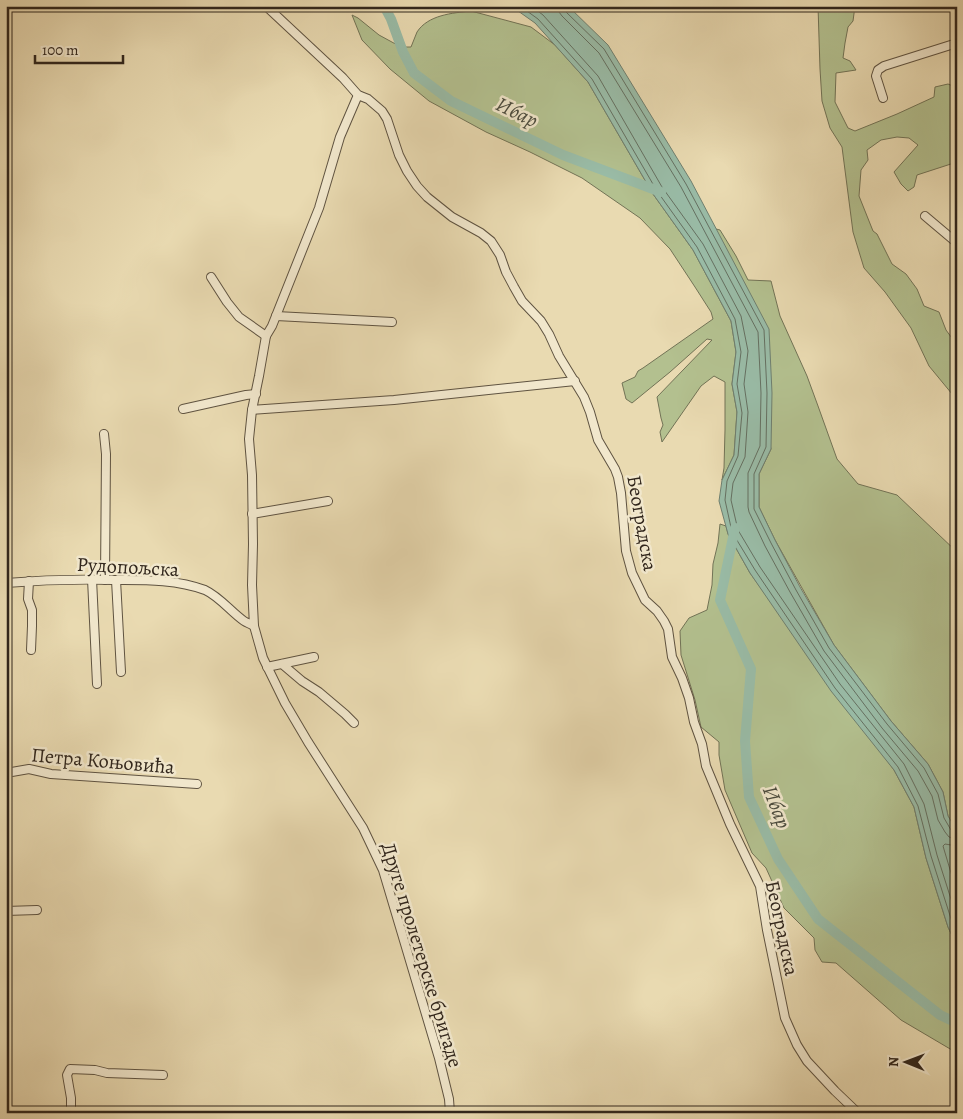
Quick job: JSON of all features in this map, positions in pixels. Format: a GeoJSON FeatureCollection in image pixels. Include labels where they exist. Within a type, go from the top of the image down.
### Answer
{"type":"FeatureCollection","features":[{"type":"Feature","properties":{"kind":"street","name":"Београдска"},"geometry":{"type":"LineString","coordinates":[[266,6],[343,78],[358,95],[368,99],[382,111],[399,154],[417,186],[441,210],[481,232],[491,241],[500,255],[506,272],[522,301],[541,321],[559,356],[584,397],[598,440],[618,477],[626,551],[632,573],[645,600],[658,611],[668,629],[672,657],[689,698],[706,766],[730,824],[760,886],[766,930],[781,1006],[788,1026],[797,1045],[808,1061],[858,1113]]}},
{"type":"Feature","properties":{"kind":"street"},"geometry":{"type":"LineString","coordinates":[[883,98],[876,76],[878,70],[884,66],[957,43]]}},
{"type":"Feature","properties":{"kind":"street"},"geometry":{"type":"LineString","coordinates":[[254,626],[252,585],[254,544],[249,439],[252,410],[266,336],[272,326],[319,208],[340,137],[358,95]]}},
{"type":"Feature","properties":{"kind":"street"},"geometry":{"type":"LineString","coordinates":[[925,216],[957,242]]}},
{"type":"Feature","properties":{"kind":"street"},"geometry":{"type":"LineString","coordinates":[[211,277],[227,302],[240,317],[266,336]]}},
{"type":"Feature","properties":{"kind":"street"},"geometry":{"type":"LineString","coordinates":[[276,316],[392,322]]}},
{"type":"Feature","properties":{"kind":"street"},"geometry":{"type":"LineString","coordinates":[[252,410],[394,400],[574,381]]}},
{"type":"Feature","properties":{"kind":"street"},"geometry":{"type":"LineString","coordinates":[[183,408],[256,394]]}},
{"type":"Feature","properties":{"kind":"street"},"geometry":{"type":"LineString","coordinates":[[104,434],[106,454],[105,580]]}},
{"type":"Feature","properties":{"kind":"street"},"geometry":{"type":"LineString","coordinates":[[252,514],[328,501]]}},
{"type":"Feature","properties":{"kind":"street"},"geometry":{"type":"LineString","coordinates":[[92,580],[97,684]]}},
{"type":"Feature","properties":{"kind":"street","name":"Рудопољска"},"geometry":{"type":"LineString","coordinates":[[6,583],[92,580],[144,580],[178,583],[206,591],[224,603],[244,621],[254,626]]}},
{"type":"Feature","properties":{"kind":"street"},"geometry":{"type":"LineString","coordinates":[[116,580],[121,672]]}},
{"type":"Feature","properties":{"kind":"street"},"geometry":{"type":"LineString","coordinates":[[30,581],[28,598],[32,610],[31,650]]}},
{"type":"Feature","properties":{"kind":"street","name":"Друге пролетерске бригаде"},"geometry":{"type":"LineString","coordinates":[[254,626],[260,651],[285,703],[363,828],[383,870],[439,1058],[449,1099],[450,1113]]}},
{"type":"Feature","properties":{"kind":"street"},"geometry":{"type":"LineString","coordinates":[[267,667],[314,658]]}},
{"type":"Feature","properties":{"kind":"street"},"geometry":{"type":"LineString","coordinates":[[282,664],[346,714],[354,723]]}},
{"type":"Feature","properties":{"kind":"street","name":"Петра Коњовића"},"geometry":{"type":"LineString","coordinates":[[6,773],[29,769],[51,774],[197,784]]}},
{"type":"Feature","properties":{"kind":"street"},"geometry":{"type":"LineString","coordinates":[[6,911],[37,910]]}},
{"type":"Feature","properties":{"kind":"street"},"geometry":{"type":"LineString","coordinates":[[71,1113],[71,1098],[67,1075],[70,1069],[95,1070],[107,1074],[163,1075]]}},
{"type":"Feature","properties":{"kind":"shaded area"},"geometry":{"type":"Polygon","coordinates":[[[818,6],[855,6],[853,21],[848,27],[843,58],[850,61],[856,70],[836,73],[835,102],[848,128],[855,131],[934,97],[935,87],[957,84],[957,162],[917,175],[914,187],[908,191],[894,172],[918,145],[909,138],[897,137],[881,140],[867,150],[868,160],[861,170],[859,196],[873,231],[877,234],[892,264],[906,274],[917,289],[924,306],[939,312],[946,330],[957,345],[957,400],[929,366],[911,328],[885,292],[864,268],[853,232],[842,147],[830,128],[822,101],[818,6]]]}},
{"type":"Feature","properties":{"kind":"shaded area"},"geometry":{"type":"Polygon","coordinates":[[[471,11],[531,27],[555,45],[588,82],[653,194],[693,250],[731,321],[736,352],[732,384],[737,412],[734,455],[722,480],[724,468],[725,382],[714,376],[701,386],[662,442],[660,432],[663,425],[657,397],[712,340],[707,339],[632,403],[626,399],[622,383],[635,377],[638,371],[713,319],[711,312],[670,249],[640,218],[582,178],[486,132],[429,101],[390,69],[362,40],[352,15],[379,35],[401,47],[411,47],[417,32],[427,22],[441,16],[471,11]]]}},
{"type":"Feature","properties":{"kind":"shaded area"},"geometry":{"type":"Polygon","coordinates":[[[716,229],[720,230],[748,280],[771,281],[780,316],[807,376],[837,459],[858,484],[897,495],[957,552],[957,831],[948,816],[943,792],[928,764],[891,721],[834,645],[775,540],[759,507],[759,474],[771,449],[716,229]]]}},
{"type":"Feature","properties":{"kind":"shaded area"},"geometry":{"type":"Polygon","coordinates":[[[720,524],[726,526],[728,534],[750,573],[894,770],[914,807],[926,858],[948,927],[957,946],[957,1053],[901,1020],[836,963],[822,962],[815,950],[814,938],[784,908],[766,868],[752,853],[725,790],[719,755],[719,742],[701,727],[681,655],[680,631],[689,618],[707,610],[720,524]]]}},
{"type":"Feature","properties":{"kind":"water"},"geometry":{"type":"Polygon","coordinates":[[[511,6],[568,6],[608,45],[691,181],[769,329],[772,393],[771,449],[759,474],[759,507],[800,587],[834,645],[891,721],[928,764],[943,792],[948,816],[957,831],[957,946],[948,927],[926,858],[914,807],[894,770],[831,691],[750,573],[728,534],[719,501],[722,480],[734,455],[737,412],[732,384],[736,352],[731,321],[693,250],[653,194],[588,82],[535,23],[511,6]]]}},
{"type":"Feature","properties":{"kind":"waterway","name":"Ибар"},"geometry":{"type":"LineString","coordinates":[[384,6],[414,73],[451,101],[563,155],[661,192]]}},
{"type":"Feature","properties":{"kind":"waterway","name":"Ибар"},"geometry":{"type":"LineString","coordinates":[[735,528],[720,600],[751,669],[745,741],[749,797],[778,859],[818,919],[940,1015],[957,1023]]}}]}
